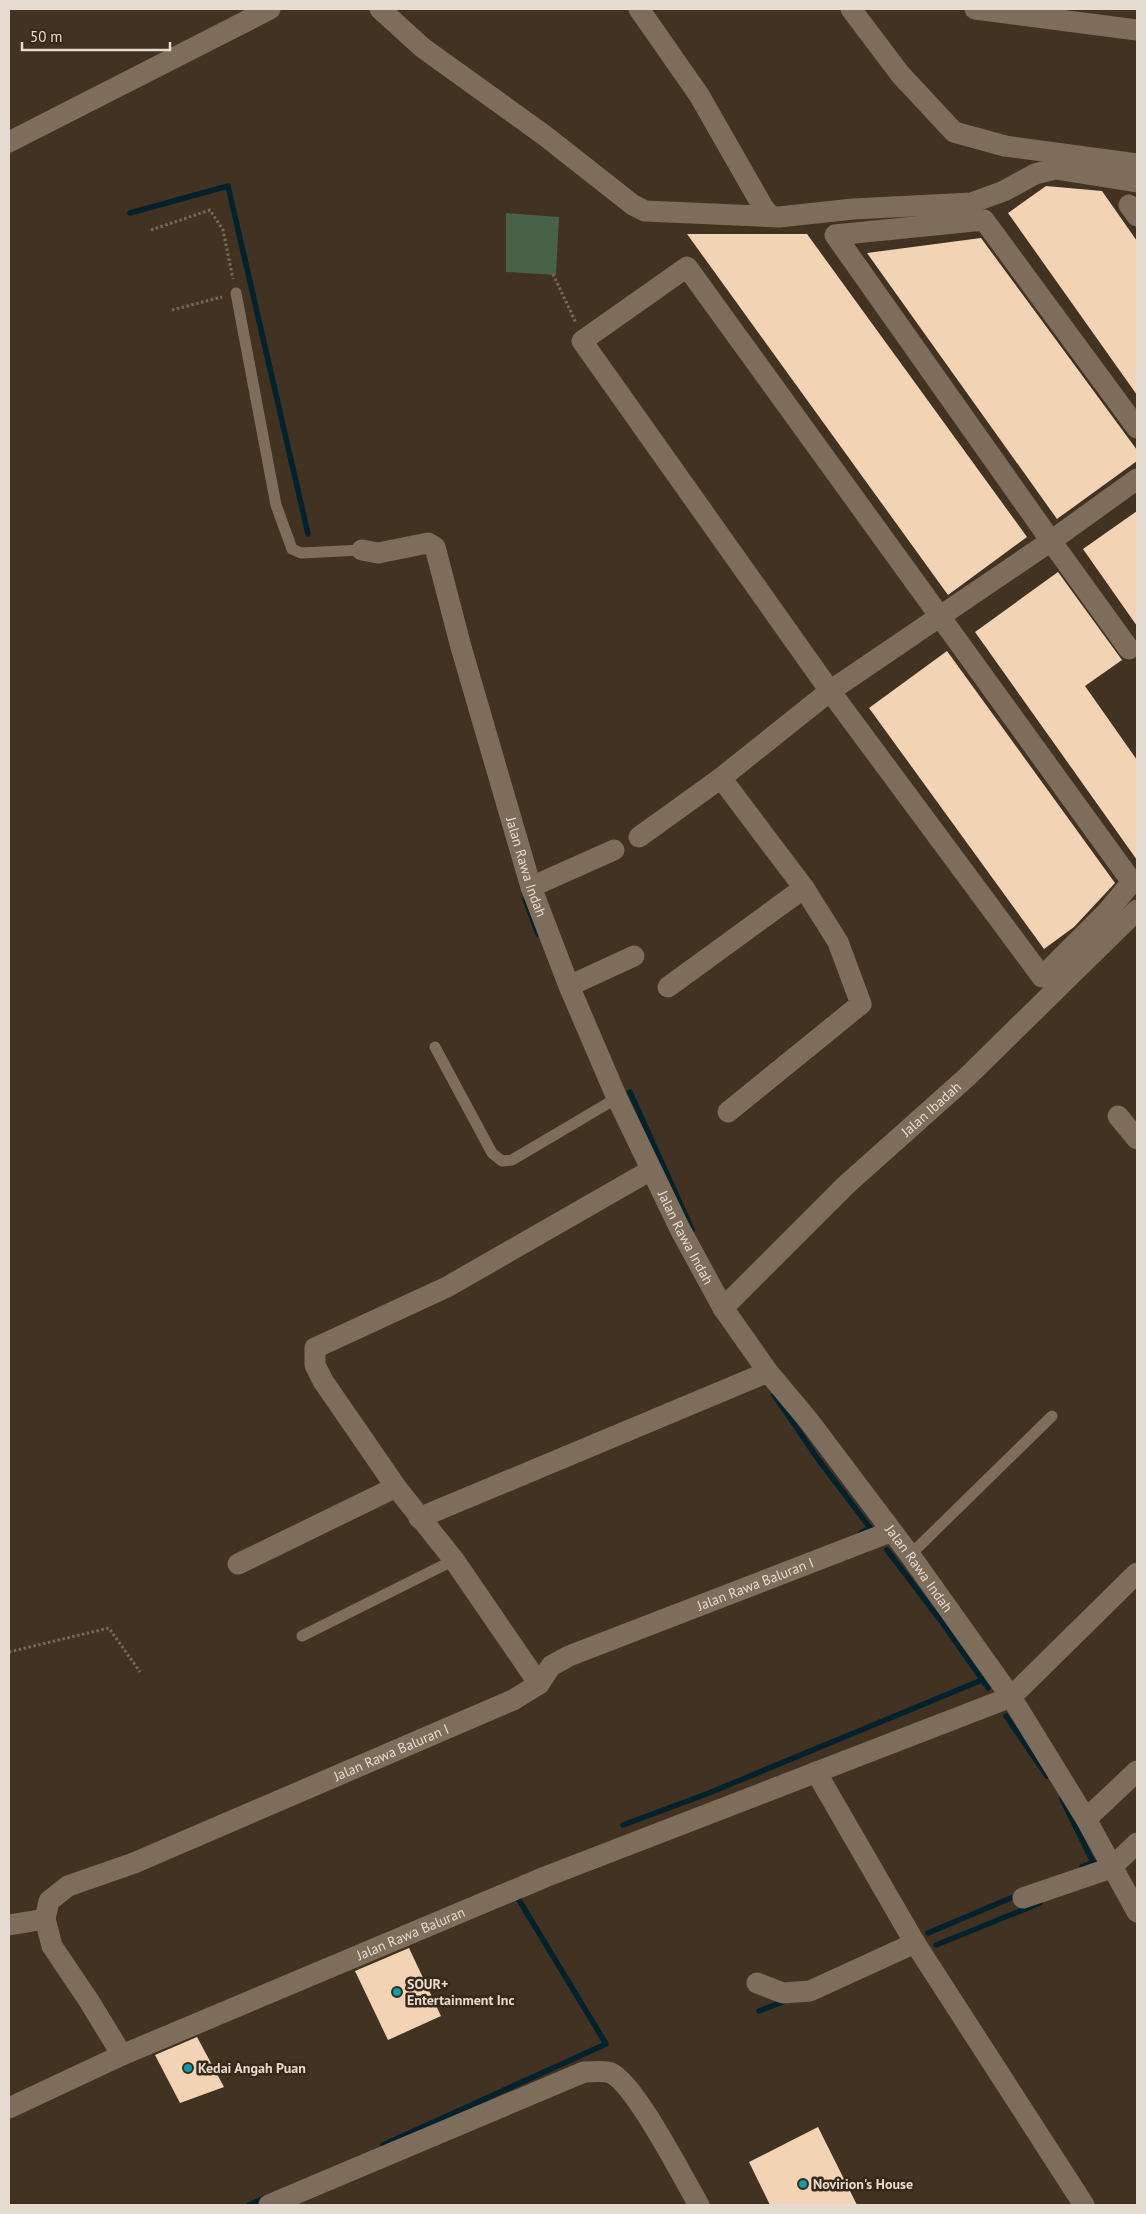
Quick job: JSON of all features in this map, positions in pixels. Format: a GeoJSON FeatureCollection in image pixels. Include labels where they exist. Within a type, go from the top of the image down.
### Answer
{"type":"FeatureCollection","features":[{"type":"Feature","properties":{"kind":"street"},"geometry":{"type":"LineString","coordinates":[[9,142],[270,9]]}},
{"type":"Feature","properties":{"kind":"street"},"geometry":{"type":"LineString","coordinates":[[380,9],[423,48],[544,135],[633,206],[645,211],[770,216],[971,203],[1004,191],[1035,174],[1055,169],[1137,182]]}},
{"type":"Feature","properties":{"kind":"street"},"geometry":{"type":"LineString","coordinates":[[639,9],[699,95],[770,216]]}},
{"type":"Feature","properties":{"kind":"street"},"geometry":{"type":"LineString","coordinates":[[851,9],[900,74],[954,132],[1005,146],[1137,164]]}},
{"type":"Feature","properties":{"kind":"street"},"geometry":{"type":"LineString","coordinates":[[975,9],[1137,30]]}},
{"type":"Feature","properties":{"kind":"street"},"geometry":{"type":"LineString","coordinates":[[1129,649],[835,235],[984,220],[1137,428]]}},
{"type":"Feature","properties":{"kind":"street"},"geometry":{"type":"LineString","coordinates":[[687,267],[1132,882],[1107,912],[1042,977],[830,691],[582,341],[585,338],[687,267]]}},
{"type":"Feature","properties":{"kind":"street"},"geometry":{"type":"LineString","coordinates":[[640,837],[721,778],[830,691],[1051,541],[1137,479]]}},
{"type":"Feature","properties":{"kind":"street","name":"Jalan Rawa Indah"},"geometry":{"type":"LineString","coordinates":[[362,550],[378,553],[428,543],[436,547],[461,647],[531,887],[569,986],[617,1098],[651,1170],[723,1308],[768,1372],[809,1421],[890,1532],[910,1555],[1011,1697],[1086,1819],[1111,1868],[1137,1912]]}},
{"type":"Feature","properties":{"kind":"street"},"geometry":{"type":"LineString","coordinates":[[721,778],[804,888],[838,942],[861,1004],[728,1112]]}},
{"type":"Feature","properties":{"kind":"street"},"geometry":{"type":"LineString","coordinates":[[531,887],[614,850]]}},
{"type":"Feature","properties":{"kind":"street"},"geometry":{"type":"LineString","coordinates":[[668,987],[804,888]]}},
{"type":"Feature","properties":{"kind":"street","name":"Jalan Ibadah"},"geometry":{"type":"LineString","coordinates":[[723,1308],[846,1185],[967,1077],[1137,910]]}},
{"type":"Feature","properties":{"kind":"street"},"geometry":{"type":"LineString","coordinates":[[569,986],[634,956]]}},
{"type":"Feature","properties":{"kind":"street"},"geometry":{"type":"LineString","coordinates":[[1118,1116],[1137,1139]]}},
{"type":"Feature","properties":{"kind":"street"},"geometry":{"type":"LineString","coordinates":[[540,1684],[521,1660],[454,1560],[396,1487],[323,1381],[315,1365],[315,1348],[403,1309],[446,1287],[651,1170]]}},
{"type":"Feature","properties":{"kind":"street"},"geometry":{"type":"LineString","coordinates":[[419,1518],[768,1372]]}},
{"type":"Feature","properties":{"kind":"street"},"geometry":{"type":"LineString","coordinates":[[238,1564],[396,1487]]}},
{"type":"Feature","properties":{"kind":"street","name":"Jalan Rawa Baluran I"},"geometry":{"type":"LineString","coordinates":[[45,1918],[49,1901],[68,1886],[168,1848],[513,1700],[540,1684],[551,1666],[569,1656],[890,1532]]}},
{"type":"Feature","properties":{"kind":"street"},"geometry":{"type":"LineString","coordinates":[[1011,1697],[1137,1573]]}},
{"type":"Feature","properties":{"kind":"street","name":"Jalan Rawa Baluran"},"geometry":{"type":"LineString","coordinates":[[9,2108],[122,2055],[545,1877],[1011,1697]]}},
{"type":"Feature","properties":{"kind":"street"},"geometry":{"type":"LineString","coordinates":[[1086,1819],[1137,1771]]}},
{"type":"Feature","properties":{"kind":"street"},"geometry":{"type":"LineString","coordinates":[[816,1772],[915,1943],[1084,2205]]}},
{"type":"Feature","properties":{"kind":"street"},"geometry":{"type":"LineString","coordinates":[[1023,1898],[1111,1868],[1137,1842]]}},
{"type":"Feature","properties":{"kind":"street"},"geometry":{"type":"LineString","coordinates":[[9,1925],[45,1918],[52,1946],[122,2055]]}},
{"type":"Feature","properties":{"kind":"street"},"geometry":{"type":"LineString","coordinates":[[757,1983],[783,1993],[810,1991],[915,1943]]}},
{"type":"Feature","properties":{"kind":"street"},"geometry":{"type":"LineString","coordinates":[[268,2205],[584,2072],[610,2073],[627,2088],[652,2124],[699,2205]]}},
{"type":"Feature","properties":{"kind":"lane"},"geometry":{"type":"LineString","coordinates":[[236,294],[276,506],[292,550],[301,553],[362,550]]}},
{"type":"Feature","properties":{"kind":"lane"},"geometry":{"type":"LineString","coordinates":[[435,1047],[492,1152],[502,1161],[512,1160],[617,1098]]}},
{"type":"Feature","properties":{"kind":"lane"},"geometry":{"type":"LineString","coordinates":[[910,1555],[1052,1416]]}},
{"type":"Feature","properties":{"kind":"lane"},"geometry":{"type":"LineString","coordinates":[[302,1636],[454,1560]]}},
{"type":"Feature","properties":{"kind":"path"},"geometry":{"type":"LineString","coordinates":[[150,230],[210,210],[224,230],[236,294],[172,310]]}},
{"type":"Feature","properties":{"kind":"path"},"geometry":{"type":"LineString","coordinates":[[553,274],[585,338]]}},
{"type":"Feature","properties":{"kind":"path"},"geometry":{"type":"LineString","coordinates":[[9,1652],[78,1637],[109,1628],[140,1672]]}},
{"type":"Feature","properties":{"kind":"green space"},"geometry":{"type":"Polygon","coordinates":[[[506,213],[559,217],[556,275],[506,272],[506,213]]]}},
{"type":"Feature","properties":{"kind":"building"},"geometry":{"type":"Polygon","coordinates":[[[1046,186],[1102,191],[1137,241],[1137,395],[1008,213],[1046,186]]]}},
{"type":"Feature","properties":{"kind":"building"},"geometry":{"type":"Polygon","coordinates":[[[687,234],[807,234],[1027,537],[948,595],[687,234]]]}},
{"type":"Feature","properties":{"kind":"building"},"geometry":{"type":"Polygon","coordinates":[[[981,238],[1137,450],[1137,461],[1057,519],[867,253],[981,238]]]}},
{"type":"Feature","properties":{"kind":"building"},"geometry":{"type":"Polygon","coordinates":[[[1137,511],[1137,626],[1083,549],[1137,511]]]}},
{"type":"Feature","properties":{"kind":"building"},"geometry":{"type":"Polygon","coordinates":[[[1058,572],[1122,660],[1085,686],[1137,760],[1137,860],[975,632],[1058,572]]]}},
{"type":"Feature","properties":{"kind":"building"},"geometry":{"type":"Polygon","coordinates":[[[947,651],[1115,883],[1074,927],[1044,949],[869,708],[947,651]]]}},
{"type":"Feature","properties":{"kind":"building","name":"SOUR+ Entertainment Inc"},"geometry":{"type":"Polygon","coordinates":[[[409,1948],[441,2016],[388,2040],[355,1971],[409,1948]]]}},
{"type":"Feature","properties":{"kind":"building","name":"Kedai Angah Puan"},"geometry":{"type":"Polygon","coordinates":[[[197,2037],[224,2087],[180,2103],[155,2055],[197,2037]]]}},
{"type":"Feature","properties":{"kind":"building","name":"Novirion's House"},"geometry":{"type":"Polygon","coordinates":[[[818,2127],[857,2205],[770,2205],[749,2162],[818,2127]]]}},
{"type":"Feature","properties":{"kind":"waterway"},"geometry":{"type":"LineString","coordinates":[[130,213],[228,186],[308,534]]}},
{"type":"Feature","properties":{"kind":"waterway"},"geometry":{"type":"LineString","coordinates":[[525,899],[538,934]]}},
{"type":"Feature","properties":{"kind":"waterway"},"geometry":{"type":"LineString","coordinates":[[630,1092],[692,1230]]}},
{"type":"Feature","properties":{"kind":"waterway"},"geometry":{"type":"LineString","coordinates":[[774,1395],[818,1459],[871,1529]]}},
{"type":"Feature","properties":{"kind":"waterway"},"geometry":{"type":"LineString","coordinates":[[861,1533],[870,1528]]}},
{"type":"Feature","properties":{"kind":"waterway"},"geometry":{"type":"LineString","coordinates":[[887,1550],[941,1621],[988,1688]]}},
{"type":"Feature","properties":{"kind":"waterway"},"geometry":{"type":"LineString","coordinates":[[623,1825],[709,1793],[982,1680]]}},
{"type":"Feature","properties":{"kind":"waterway"},"geometry":{"type":"LineString","coordinates":[[1006,1716],[1047,1776]]}},
{"type":"Feature","properties":{"kind":"waterway"},"geometry":{"type":"LineString","coordinates":[[1062,1799],[1094,1864]]}},
{"type":"Feature","properties":{"kind":"waterway"},"geometry":{"type":"LineString","coordinates":[[1082,1867],[1094,1862]]}},
{"type":"Feature","properties":{"kind":"waterway"},"geometry":{"type":"LineString","coordinates":[[383,2145],[606,2044],[516,1895]]}},
{"type":"Feature","properties":{"kind":"waterway"},"geometry":{"type":"LineString","coordinates":[[928,1933],[1018,1895]]}},
{"type":"Feature","properties":{"kind":"waterway"},"geometry":{"type":"LineString","coordinates":[[936,1945],[1040,1903]]}},
{"type":"Feature","properties":{"kind":"waterway"},"geometry":{"type":"LineString","coordinates":[[759,2011],[785,2001]]}},
{"type":"Feature","properties":{"kind":"waterway"},"geometry":{"type":"LineString","coordinates":[[249,2205],[265,2198]]}},
{"type":"Feature","properties":{"kind":"place","name":"SOUR+ Entertainment Inc"},"geometry":{"type":"Point","coordinates":[397,1992]}},
{"type":"Feature","properties":{"kind":"place","name":"Kedai Angah Puan"},"geometry":{"type":"Point","coordinates":[188,2068]}},
{"type":"Feature","properties":{"kind":"place","name":"Novirion's House"},"geometry":{"type":"Point","coordinates":[803,2184]}}]}
